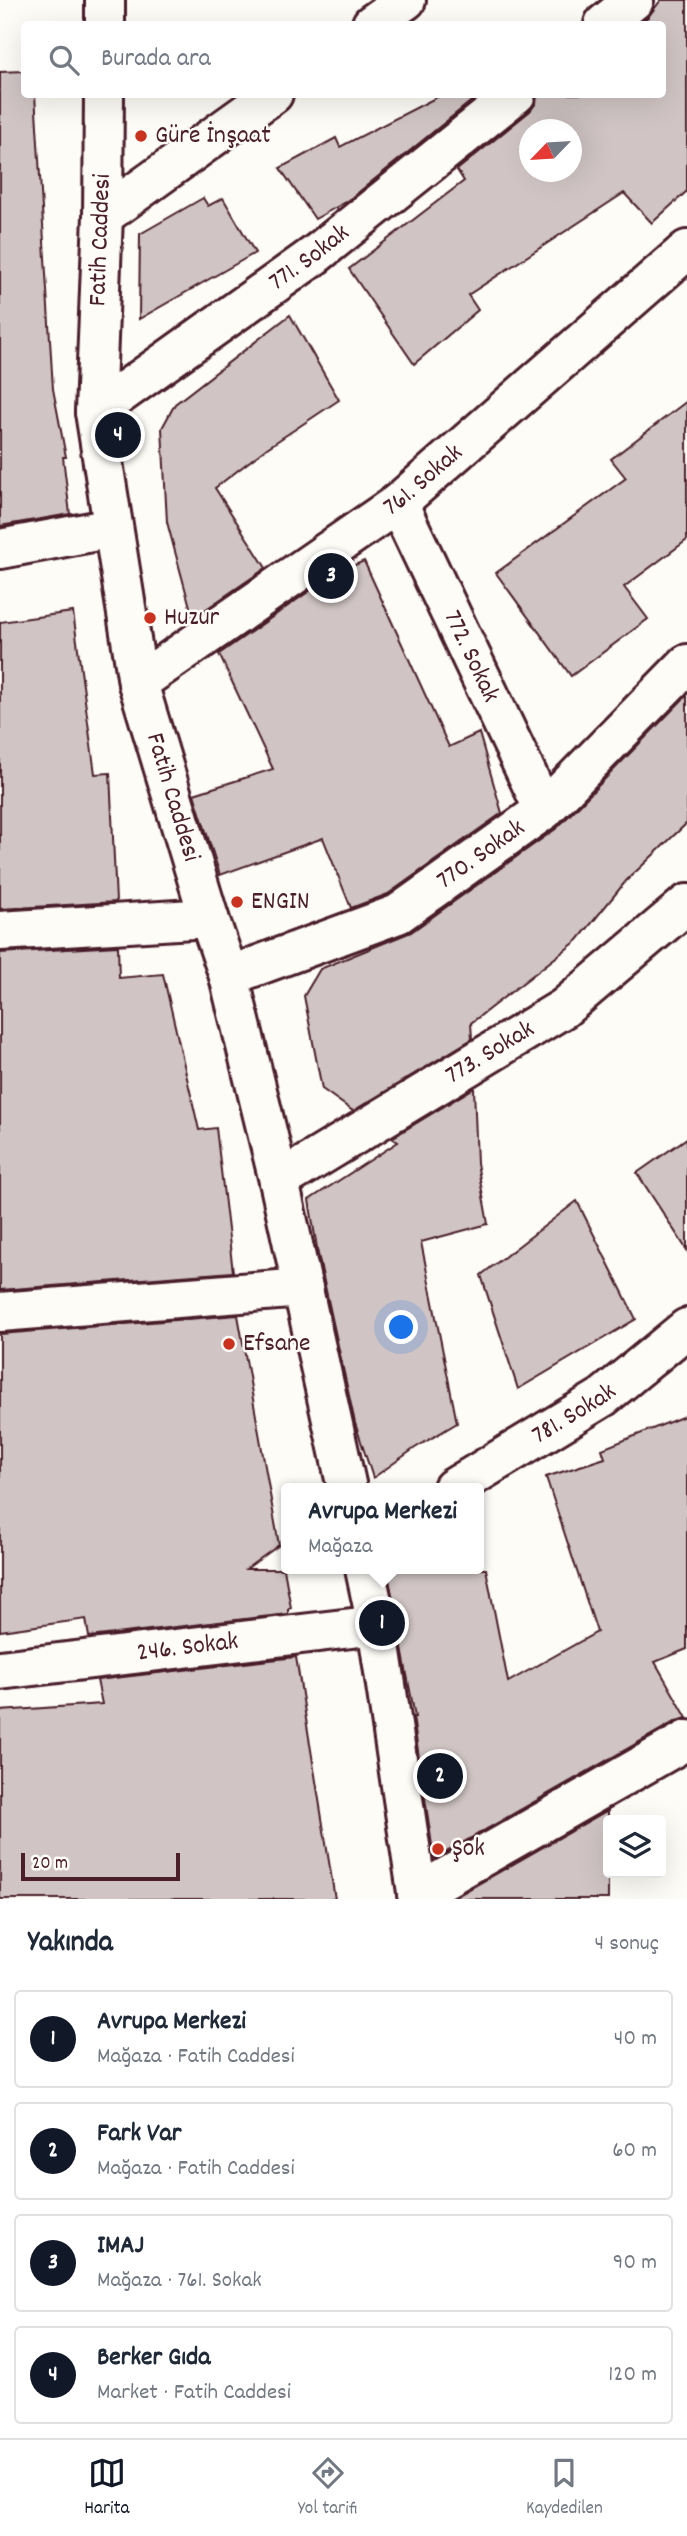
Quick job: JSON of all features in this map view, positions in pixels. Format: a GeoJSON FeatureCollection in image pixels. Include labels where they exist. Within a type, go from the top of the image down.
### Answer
{"type":"FeatureCollection","features":[{"type":"Feature","properties":{"kind":"street"},"geometry":{"type":"LineString","coordinates":[[105,0],[105,21]]}},
{"type":"Feature","properties":{"kind":"street"},"geometry":{"type":"LineString","coordinates":[[376,21],[406,0]]}},
{"type":"Feature","properties":{"kind":"street"},"geometry":{"type":"LineString","coordinates":[[608,21],[634,0]]}},
{"type":"Feature","properties":{"kind":"street","name":"Fatih Caddesi"},"geometry":{"type":"LineString","coordinates":[[104,98],[103,216],[94,411],[138,683],[229,976],[279,1181],[346,1483]]}},
{"type":"Feature","properties":{"kind":"street"},"geometry":{"type":"LineString","coordinates":[[103,216],[267,98]]}},
{"type":"Feature","properties":{"kind":"street","name":"771. Sokak"},"geometry":{"type":"LineString","coordinates":[[94,411],[315,255],[511,98]]}},
{"type":"Feature","properties":{"kind":"street","name":"761. Sokak"},"geometry":{"type":"LineString","coordinates":[[138,683],[398,503],[687,250]]}},
{"type":"Feature","properties":{"kind":"street","name":"772. Sokak"},"geometry":{"type":"LineString","coordinates":[[398,503],[544,810]]}},
{"type":"Feature","properties":{"kind":"street"},"geometry":{"type":"LineString","coordinates":[[0,549],[113,528]]}},
{"type":"Feature","properties":{"kind":"street","name":"770. Sokak"},"geometry":{"type":"LineString","coordinates":[[229,976],[398,914],[544,810],[687,664]]}},
{"type":"Feature","properties":{"kind":"street","name":"773. Sokak"},"geometry":{"type":"LineString","coordinates":[[279,1181],[564,1008],[687,904]]}},
{"type":"Feature","properties":{"kind":"street"},"geometry":{"type":"LineString","coordinates":[[0,930],[209,918]]}},
{"type":"Feature","properties":{"kind":"street"},"geometry":{"type":"LineString","coordinates":[[0,1312],[303,1288]]}},
{"type":"Feature","properties":{"kind":"street","name":"781. Sokak"},"geometry":{"type":"LineString","coordinates":[[461,1483],[603,1397],[687,1328]]}},
{"type":"Feature","properties":{"kind":"street"},"geometry":{"type":"LineString","coordinates":[[366,1574],[377,1625],[418,1897],[687,1740]]}},
{"type":"Feature","properties":{"kind":"street","name":"246. Sokak"},"geometry":{"type":"LineString","coordinates":[[0,1670],[377,1625]]}},
{"type":"Feature","properties":{"kind":"building"},"geometry":{"type":"Polygon","coordinates":[[[661,0],[687,0],[687,191],[652,223],[624,193],[468,295],[478,310],[414,364],[349,269],[464,181],[457,170],[519,120],[519,182],[582,182],[582,119],[520,119],[530,111],[537,98],[666,98],[666,21],[642,21],[661,0]]]}},
{"type":"Feature","properties":{"kind":"building"},"geometry":{"type":"Polygon","coordinates":[[[21,71],[21,98],[35,98],[53,389],[66,457],[63,457],[70,514],[0,526],[0,72],[21,71]]]}},
{"type":"Feature","properties":{"kind":"building"},"geometry":{"type":"Polygon","coordinates":[[[435,98],[475,98],[349,200],[315,219],[280,168],[336,138],[340,147],[435,98]]]}},
{"type":"Feature","properties":{"kind":"building"},"geometry":{"type":"Polygon","coordinates":[[[203,198],[208,206],[223,198],[255,253],[139,319],[140,234],[203,198]]]}},
{"type":"Feature","properties":{"kind":"building"},"geometry":{"type":"Polygon","coordinates":[[[290,315],[339,400],[267,448],[215,488],[266,568],[193,618],[167,522],[162,428],[175,404],[290,315]]]}},
{"type":"Feature","properties":{"kind":"building"},"geometry":{"type":"Polygon","coordinates":[[[687,401],[687,540],[624,587],[648,619],[571,676],[496,573],[626,478],[611,459],[687,401]]]}},
{"type":"Feature","properties":{"kind":"building"},"geometry":{"type":"Polygon","coordinates":[[[364,561],[449,747],[479,733],[502,813],[388,894],[351,908],[323,838],[220,875],[194,794],[273,769],[219,654],[334,574],[364,561]]]}},
{"type":"Feature","properties":{"kind":"building"},"geometry":{"type":"Polygon","coordinates":[[[73,612],[95,774],[110,773],[116,902],[0,909],[0,622],[73,612]]]}},
{"type":"Feature","properties":{"kind":"building"},"geometry":{"type":"Polygon","coordinates":[[[687,695],[687,823],[626,881],[578,940],[471,1023],[472,1039],[353,1111],[322,1089],[304,996],[320,969],[411,932],[557,828],[687,695]]]}},
{"type":"Feature","properties":{"kind":"building"},"geometry":{"type":"Polygon","coordinates":[[[118,946],[119,978],[163,974],[199,1130],[216,1128],[233,1272],[0,1290],[0,953],[118,946]]]}},
{"type":"Feature","properties":{"kind":"building"},"geometry":{"type":"Polygon","coordinates":[[[474,1088],[477,1163],[488,1224],[421,1242],[457,1423],[373,1478],[355,1423],[309,1200],[398,1142],[392,1138],[474,1088]]]}},
{"type":"Feature","properties":{"kind":"building"},"geometry":{"type":"Polygon","coordinates":[[[687,1138],[687,1250],[637,1173],[687,1138]]]}},
{"type":"Feature","properties":{"kind":"building"},"geometry":{"type":"Polygon","coordinates":[[[577,1201],[636,1319],[518,1389],[481,1275],[577,1201]]]}},
{"type":"Feature","properties":{"kind":"building"},"geometry":{"type":"Polygon","coordinates":[[[238,1315],[279,1545],[246,1569],[281,1569],[281,1574],[285,1574],[291,1608],[288,1609],[288,1614],[89,1637],[86,1619],[0,1631],[0,1334],[238,1315]]]}},
{"type":"Feature","properties":{"kind":"building"},"geometry":{"type":"Polygon","coordinates":[[[687,1415],[687,1649],[655,1662],[687,1718],[676,1721],[434,1859],[415,1717],[388,1574],[484,1574],[486,1569],[508,1682],[597,1632],[546,1477],[605,1458],[602,1449],[687,1415]]]}},
{"type":"Feature","properties":{"kind":"building"},"geometry":{"type":"Polygon","coordinates":[[[296,1657],[335,1899],[0,1899],[0,1711],[102,1704],[97,1680],[296,1657]]]}},
{"type":"Feature","properties":{"kind":"building"},"geometry":{"type":"Polygon","coordinates":[[[608,1810],[608,1815],[603,1815],[603,1878],[608,1878],[608,1899],[452,1899],[608,1810]]]}},
{"type":"Feature","properties":{"kind":"place","name":"Güre İnşaat"},"geometry":{"type":"Point","coordinates":[141,136]}},
{"type":"Feature","properties":{"kind":"place","name":"Berker Gıda"},"geometry":{"type":"Point","coordinates":[118,435]}},
{"type":"Feature","properties":{"kind":"place","name":"IMAJ"},"geometry":{"type":"Point","coordinates":[331,576]}},
{"type":"Feature","properties":{"kind":"place","name":"Huzur"},"geometry":{"type":"Point","coordinates":[150,618]}},
{"type":"Feature","properties":{"kind":"place","name":"ENGIN"},"geometry":{"type":"Point","coordinates":[237,902]}},
{"type":"Feature","properties":{"kind":"place","name":"Efsane"},"geometry":{"type":"Point","coordinates":[229,1344]}},
{"type":"Feature","properties":{"kind":"place","name":"Avrupa Merkezi"},"geometry":{"type":"Point","coordinates":[382,1623]}},
{"type":"Feature","properties":{"kind":"place","name":"Fark Var"},"geometry":{"type":"Point","coordinates":[440,1776]}},
{"type":"Feature","properties":{"kind":"place","name":"Şok"},"geometry":{"type":"Point","coordinates":[438,1849]}}]}
